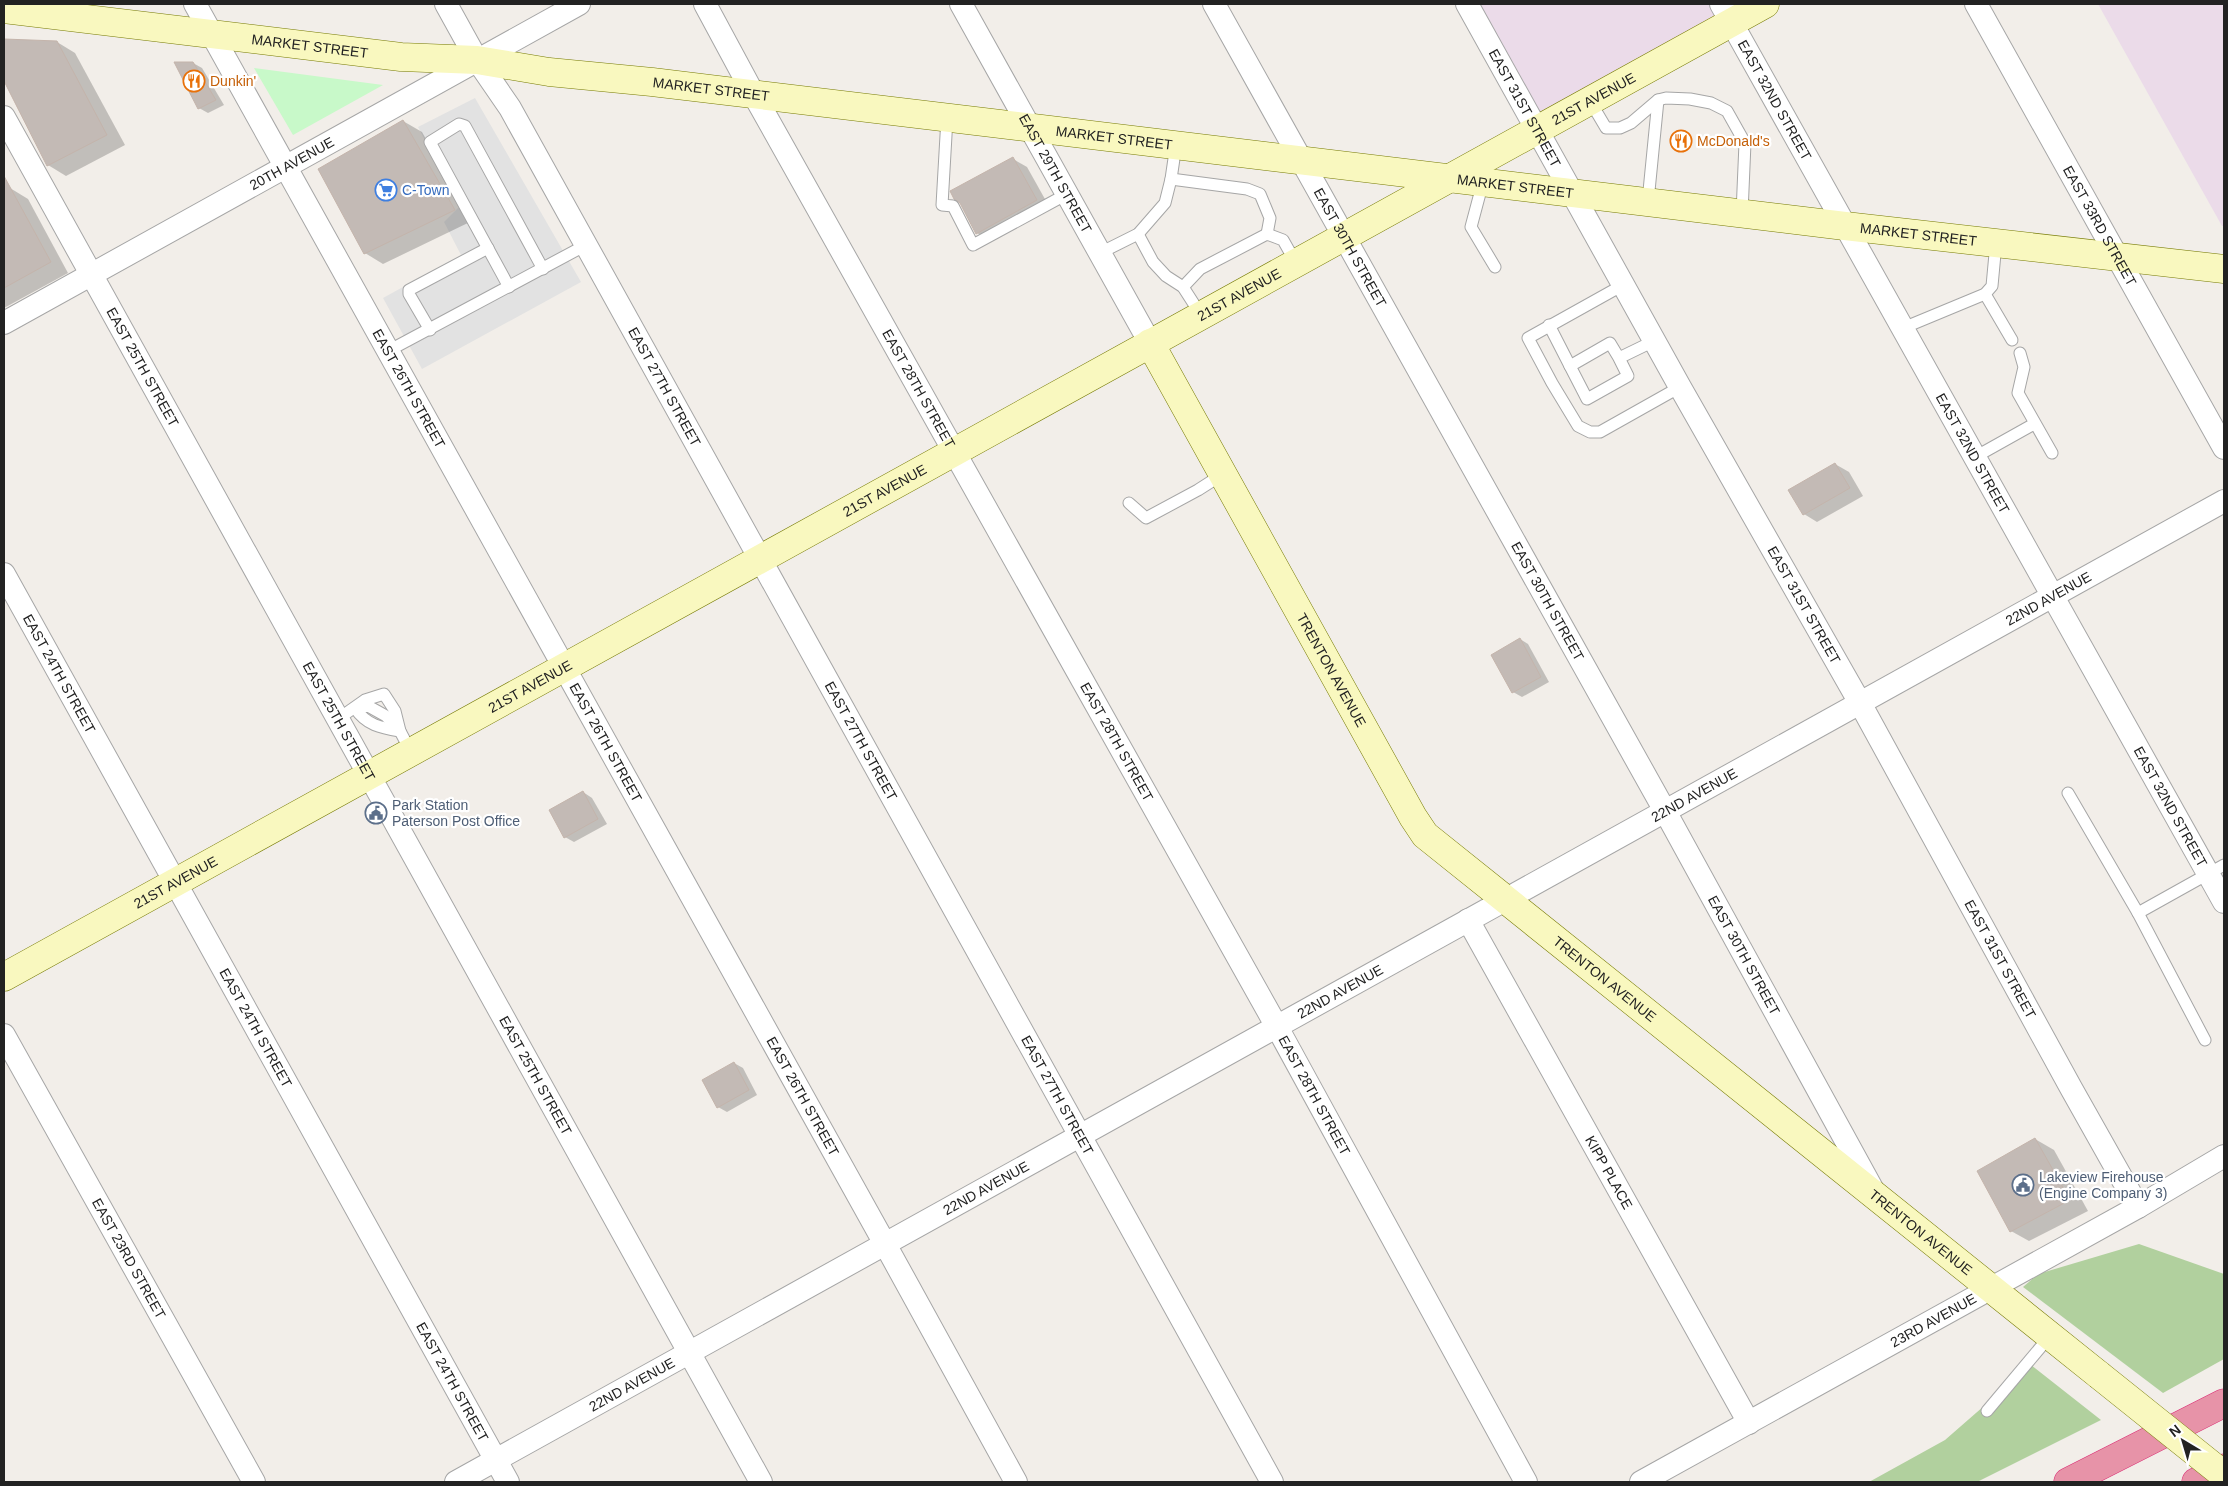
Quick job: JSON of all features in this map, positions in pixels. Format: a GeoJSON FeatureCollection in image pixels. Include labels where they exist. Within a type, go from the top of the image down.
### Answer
{"type":"FeatureCollection","features":[{"type":"Feature","properties":{"kind":"highway"},"geometry":{"type":"LineString","coordinates":[[2068,1482],[2224,1403]]}},
{"type":"Feature","properties":{"kind":"highway"},"geometry":{"type":"LineString","coordinates":[[2196,1482],[2224,1468]]}},
{"type":"Feature","properties":{"kind":"street","name":"EAST 26TH STREET"},"geometry":{"type":"LineString","coordinates":[[195,4],[1016,1482]]}},
{"type":"Feature","properties":{"kind":"street","name":"EAST 27TH STREET"},"geometry":{"type":"LineString","coordinates":[[446,4],[477,60],[510,108],[1078,1137],[1272,1482]]}},
{"type":"Feature","properties":{"kind":"street","name":"20TH AVENUE"},"geometry":{"type":"LineString","coordinates":[[4,323],[579,4]]}},
{"type":"Feature","properties":{"kind":"street","name":"EAST 28TH STREET"},"geometry":{"type":"LineString","coordinates":[[705,4],[1159,820],[1277,1027],[1526,1482]]}},
{"type":"Feature","properties":{"kind":"street","name":"EAST 29TH STREET"},"geometry":{"type":"LineString","coordinates":[[961,4],[1150,344]]}},
{"type":"Feature","properties":{"kind":"street","name":"EAST 30TH STREET"},"geometry":{"type":"LineString","coordinates":[[1214,4],[1345,236],[1878,1199]]}},
{"type":"Feature","properties":{"kind":"street","name":"EAST 31ST STREET"},"geometry":{"type":"LineString","coordinates":[[1467,4],[1654,341],[1860,703],[2138,1207]]}},
{"type":"Feature","properties":{"kind":"street","name":"21ST AVENUE"},"geometry":{"type":"LineString","coordinates":[[4,977],[369,775],[405,742],[564,667],[1150,344],[1589,101],[1726,13],[1765,4]]}},
{"type":"Feature","properties":{"kind":"street","name":"EAST 33RD STREET"},"geometry":{"type":"LineString","coordinates":[[1976,4],[2224,448]]}},
{"type":"Feature","properties":{"kind":"street","name":"MARKET STREET"},"geometry":{"type":"LineString","coordinates":[[4,9],[401,57],[477,60],[549,72],[1302,159],[1845,226],[2117,255],[2224,269]]}},
{"type":"Feature","properties":{"kind":"street","name":"EAST 32ND STREET"},"geometry":{"type":"LineString","coordinates":[[1726,13],[2053,596],[2216,869],[2224,902]]}},
{"type":"Feature","properties":{"kind":"street","name":"EAST 25TH STREET"},"geometry":{"type":"LineString","coordinates":[[4,117],[91,274],[346,713],[369,775],[761,1482]]}},
{"type":"Feature","properties":{"kind":"street","name":"TRENTON AVENUE"},"geometry":{"type":"LineString","coordinates":[[1150,344],[1413,817],[1425,835],[2224,1475]]}},
{"type":"Feature","properties":{"kind":"street","name":"22ND AVENUE"},"geometry":{"type":"LineString","coordinates":[[456,1482],[2224,501]]}},
{"type":"Feature","properties":{"kind":"street","name":"EAST 24TH STREET"},"geometry":{"type":"LineString","coordinates":[[4,574],[508,1482]]}},
{"type":"Feature","properties":{"kind":"street","name":"KIPP PLACE"},"geometry":{"type":"LineString","coordinates":[[1468,920],[1749,1424]]}},
{"type":"Feature","properties":{"kind":"street","name":"EAST 23RD STREET"},"geometry":{"type":"LineString","coordinates":[[4,1035],[254,1482]]}},
{"type":"Feature","properties":{"kind":"street","name":"23RD AVENUE"},"geometry":{"type":"LineString","coordinates":[[1641,1482],[1749,1424],[2138,1207],[2224,1156]]}},
{"type":"Feature","properties":{"kind":"lane"},"geometry":{"type":"LineString","coordinates":[[1589,101],[1606,128],[1620,128],[1631,123],[1658,100],[1666,98],[1690,99],[1711,103],[1727,111],[1745,143],[1742,213]]}},
{"type":"Feature","properties":{"kind":"lane"},"geometry":{"type":"LineString","coordinates":[[1648,201],[1658,100]]}},
{"type":"Feature","properties":{"kind":"lane"},"geometry":{"type":"LineString","coordinates":[[947,118],[942,205],[953,206],[973,245],[1067,194]]}},
{"type":"Feature","properties":{"kind":"lane"},"geometry":{"type":"LineString","coordinates":[[509,287],[430,142],[461,124],[465,126],[543,268]]}},
{"type":"Feature","properties":{"kind":"lane"},"geometry":{"type":"LineString","coordinates":[[1100,253],[1138,234],[1165,203],[1176,145]]}},
{"type":"Feature","properties":{"kind":"lane"},"geometry":{"type":"LineString","coordinates":[[1171,179],[1247,189],[1260,194],[1270,218],[1267,234]]}},
{"type":"Feature","properties":{"kind":"lane"},"geometry":{"type":"LineString","coordinates":[[1484,181],[1471,227],[1494,267]]}},
{"type":"Feature","properties":{"kind":"lane"},"geometry":{"type":"LineString","coordinates":[[1138,234],[1153,262],[1166,276],[1183,287],[1201,315]]}},
{"type":"Feature","properties":{"kind":"lane"},"geometry":{"type":"LineString","coordinates":[[1183,287],[1200,269],[1267,234],[1283,240],[1296,262]]}},
{"type":"Feature","properties":{"kind":"lane"},"geometry":{"type":"LineString","coordinates":[[1903,328],[1985,294],[1992,286],[1996,242]]}},
{"type":"Feature","properties":{"kind":"lane"},"geometry":{"type":"LineString","coordinates":[[388,351],[586,245]]}},
{"type":"Feature","properties":{"kind":"lane"},"geometry":{"type":"LineString","coordinates":[[430,330],[409,294],[410,290],[488,248]]}},
{"type":"Feature","properties":{"kind":"lane"},"geometry":{"type":"LineString","coordinates":[[1623,285],[1528,338],[1552,383],[1578,426],[1590,432],[1600,432],[1680,387]]}},
{"type":"Feature","properties":{"kind":"lane"},"geometry":{"type":"LineString","coordinates":[[1985,294],[2012,340]]}},
{"type":"Feature","properties":{"kind":"lane"},"geometry":{"type":"LineString","coordinates":[[1549,325],[1570,366],[1588,399],[1628,376],[1610,343],[1570,366]]}},
{"type":"Feature","properties":{"kind":"lane"},"geometry":{"type":"LineString","coordinates":[[1619,358],[1654,341]]}},
{"type":"Feature","properties":{"kind":"lane"},"geometry":{"type":"LineString","coordinates":[[2020,353],[2024,367],[2018,393],[2052,454]]}},
{"type":"Feature","properties":{"kind":"lane"},"geometry":{"type":"LineString","coordinates":[[1976,457],[2034,424]]}},
{"type":"Feature","properties":{"kind":"lane"},"geometry":{"type":"LineString","coordinates":[[1129,503],[1146,518],[1223,474]]}},
{"type":"Feature","properties":{"kind":"lane"},"geometry":{"type":"LineString","coordinates":[[346,713],[365,700],[384,694],[396,711],[405,742]]}},
{"type":"Feature","properties":{"kind":"lane"},"geometry":{"type":"LineString","coordinates":[[346,713],[368,706],[386,716],[405,742]]}},
{"type":"Feature","properties":{"kind":"lane"},"geometry":{"type":"LineString","coordinates":[[2068,793],[2138,913],[2205,1040]]}},
{"type":"Feature","properties":{"kind":"lane"},"geometry":{"type":"LineString","coordinates":[[2138,913],[2216,869]]}},
{"type":"Feature","properties":{"kind":"lane"},"geometry":{"type":"LineString","coordinates":[[1986,1411],[2050,1336]]}},
{"type":"Feature","properties":{"kind":"shaded area"},"geometry":{"type":"Polygon","coordinates":[[[1468,4],[1723,4],[1732,21],[1539,128],[1468,4]]]}},
{"type":"Feature","properties":{"kind":"shaded area"},"geometry":{"type":"Polygon","coordinates":[[[2098,4],[2224,4],[2224,226],[2222,226],[2098,4]]]}},
{"type":"Feature","properties":{"kind":"shaded area"},"geometry":{"type":"Polygon","coordinates":[[[475,98],[581,282],[422,369],[383,298],[461,255],[444,222],[460,206],[418,127],[475,98]]]}},
{"type":"Feature","properties":{"kind":"green space"},"geometry":{"type":"Polygon","coordinates":[[[254,68],[383,85],[293,135],[254,68]]]}},
{"type":"Feature","properties":{"kind":"green space"},"geometry":{"type":"Polygon","coordinates":[[[2139,1244],[2224,1274],[2224,1359],[2163,1393],[2023,1287],[2038,1274],[2139,1244]]]}},
{"type":"Feature","properties":{"kind":"green space"},"geometry":{"type":"Polygon","coordinates":[[[2031,1365],[2101,1420],[1977,1482],[1869,1482],[1945,1440],[2031,1365]]]}},
{"type":"Feature","properties":{"kind":"building"},"geometry":{"type":"Polygon","coordinates":[[[4,39],[57,41],[107,135],[47,166],[4,81],[4,39]]]}},
{"type":"Feature","properties":{"kind":"building","name":"Dunkin'"},"geometry":{"type":"Polygon","coordinates":[[[174,62],[193,62],[216,100],[198,109],[174,62]]]}},
{"type":"Feature","properties":{"kind":"building","name":"C-Town"},"geometry":{"type":"Polygon","coordinates":[[[403,120],[455,210],[364,254],[318,169],[403,120]]]}},
{"type":"Feature","properties":{"kind":"building"},"geometry":{"type":"Polygon","coordinates":[[[1013,157],[1037,200],[976,234],[960,203],[954,199],[950,191],[1013,157]]]}},
{"type":"Feature","properties":{"kind":"building"},"geometry":{"type":"Polygon","coordinates":[[[4,176],[51,262],[4,288],[4,176]]]}},
{"type":"Feature","properties":{"kind":"building"},"geometry":{"type":"Polygon","coordinates":[[[1835,463],[1850,488],[1803,515],[1788,490],[1835,463]]]}},
{"type":"Feature","properties":{"kind":"building"},"geometry":{"type":"Polygon","coordinates":[[[1520,638],[1541,677],[1512,693],[1491,655],[1520,638]]]}},
{"type":"Feature","properties":{"kind":"building"},"geometry":{"type":"Polygon","coordinates":[[[583,791],[598,819],[564,838],[549,810],[583,791]]]}},
{"type":"Feature","properties":{"kind":"building"},"geometry":{"type":"Polygon","coordinates":[[[734,1062],[749,1090],[717,1108],[702,1080],[734,1062]]]}},
{"type":"Feature","properties":{"kind":"building","name":"Lakeview Firehouse (Engine Company 3)"},"geometry":{"type":"Polygon","coordinates":[[[2035,1138],[2070,1200],[2010,1232],[1977,1171],[2035,1138]]]}},
{"type":"Feature","properties":{"kind":"place","name":"Dunkin'"},"geometry":{"type":"Point","coordinates":[194,81]}},
{"type":"Feature","properties":{"kind":"place","name":"McDonald's"},"geometry":{"type":"Point","coordinates":[1681,141]}},
{"type":"Feature","properties":{"kind":"place","name":"C-Town"},"geometry":{"type":"Point","coordinates":[386,190]}},
{"type":"Feature","properties":{"kind":"place","name":"Park Station Paterson Post Office"},"geometry":{"type":"Point","coordinates":[376,813]}},
{"type":"Feature","properties":{"kind":"place","name":"Lakeview Firehouse (Engine Company 3)"},"geometry":{"type":"Point","coordinates":[2023,1185]}}]}
